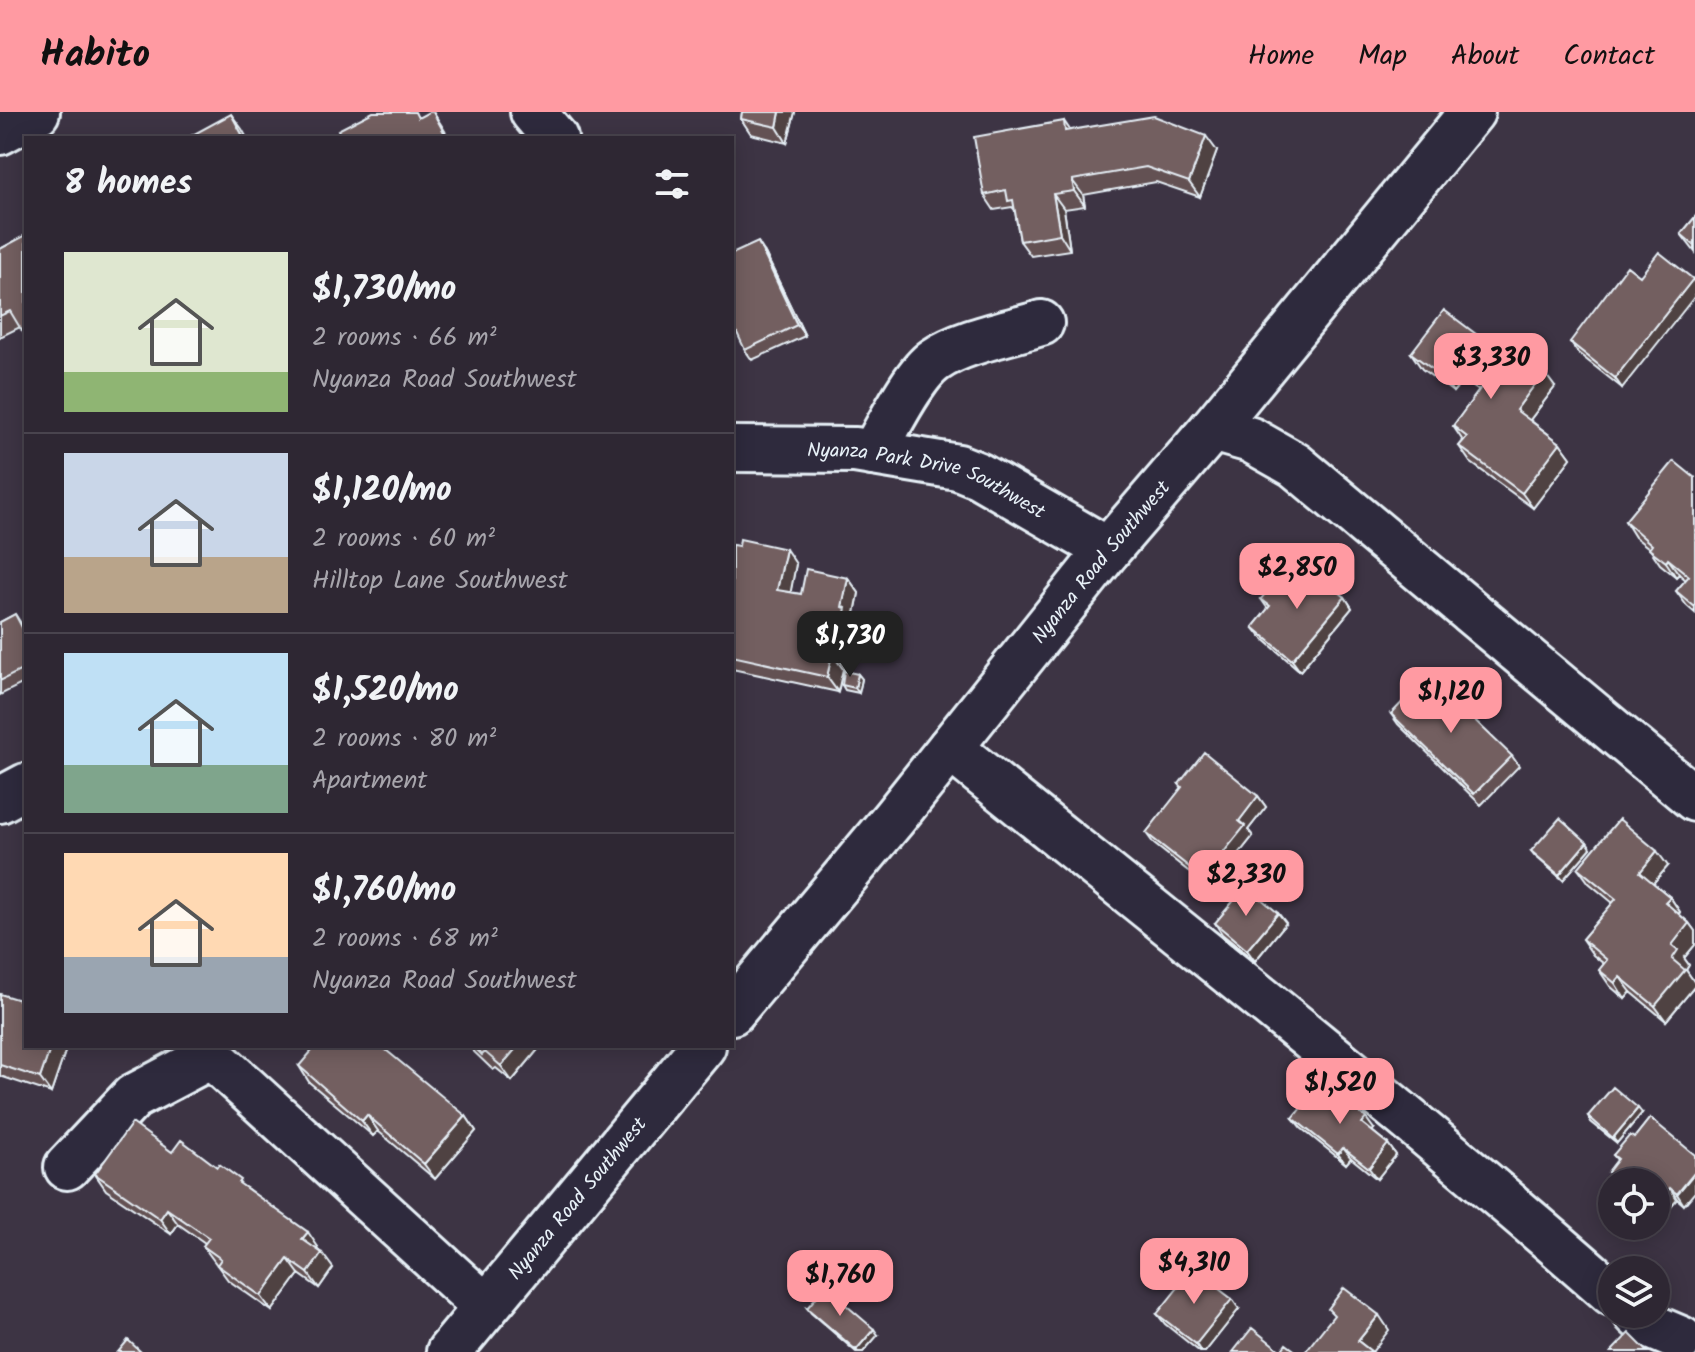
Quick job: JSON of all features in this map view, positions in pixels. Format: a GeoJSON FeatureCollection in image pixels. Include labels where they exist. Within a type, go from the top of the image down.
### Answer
{"type":"FeatureCollection","features":[{"type":"Feature","properties":{"kind":"street"},"geometry":{"type":"LineString","coordinates":[[0,132],[37,112]]}},
{"type":"Feature","properties":{"kind":"street"},"geometry":{"type":"LineString","coordinates":[[533,112],[553,136]]}},
{"type":"Feature","properties":{"kind":"street","name":"Nyanza Road Southwest"},"geometry":{"type":"LineString","coordinates":[[734,1010],[950,748],[1108,550],[1212,429],[1472,112]]}},
{"type":"Feature","properties":{"kind":"street"},"geometry":{"type":"LineString","coordinates":[[873,453],[919,376],[934,361],[953,350],[1041,323]]}},
{"type":"Feature","properties":{"kind":"street"},"geometry":{"type":"LineString","coordinates":[[1212,429],[1251,440],[1295,465],[1695,799]]}},
{"type":"Feature","properties":{"kind":"street","name":"Nyanza Park Drive Southwest"},"geometry":{"type":"LineString","coordinates":[[734,449],[855,450],[968,471],[1108,550]]}},
{"type":"Feature","properties":{"kind":"street"},"geometry":{"type":"LineString","coordinates":[[950,748],[1379,1094],[1598,1281]]}},
{"type":"Feature","properties":{"kind":"street"},"geometry":{"type":"LineString","coordinates":[[0,800],[24,787]]}},
{"type":"Feature","properties":{"kind":"street","name":"Nyanza Road Southwest"},"geometry":{"type":"LineString","coordinates":[[449,1352],[701,1048]]}},
{"type":"Feature","properties":{"kind":"street"},"geometry":{"type":"LineString","coordinates":[[67,1167],[133,1097],[205,1051],[486,1307]]}},
{"type":"Feature","properties":{"kind":"street"},"geometry":{"type":"LineString","coordinates":[[1655,1328],[1681,1339]]}},
{"type":"Feature","properties":{"kind":"building"},"geometry":{"type":"Polygon","coordinates":[[[373,112],[415,112],[418,118],[433,112],[446,136],[341,136],[338,130],[373,112]]]}},
{"type":"Feature","properties":{"kind":"building"},"geometry":{"type":"Polygon","coordinates":[[[742,112],[780,112],[777,127],[741,119],[742,112]]]}},
{"type":"Feature","properties":{"kind":"building"},"geometry":{"type":"Polygon","coordinates":[[[231,114],[243,136],[191,136],[231,114]]]}},
{"type":"Feature","properties":{"kind":"building"},"geometry":{"type":"Polygon","coordinates":[[[1154,116],[1206,136],[1189,182],[1146,167],[1072,180],[1074,191],[1053,194],[1060,234],[1020,241],[1013,200],[1008,201],[1006,190],[984,195],[974,137],[1064,121],[1065,131],[1154,116]]]}},
{"type":"Feature","properties":{"kind":"building"},"geometry":{"type":"Polygon","coordinates":[[[1695,217],[1695,246],[1681,234],[1695,217]]]}},
{"type":"Feature","properties":{"kind":"building"},"geometry":{"type":"Polygon","coordinates":[[[24,236],[22,331],[10,311],[0,316],[0,249],[24,236]]]}},
{"type":"Feature","properties":{"kind":"building"},"geometry":{"type":"Polygon","coordinates":[[[758,242],[797,325],[745,350],[734,326],[734,253],[758,242]]]}},
{"type":"Feature","properties":{"kind":"building"},"geometry":{"type":"Polygon","coordinates":[[[1659,252],[1693,279],[1615,378],[1570,342],[1627,266],[1640,276],[1659,252]]]}},
{"type":"Feature","properties":{"kind":"building"},"geometry":{"type":"Polygon","coordinates":[[[1444,310],[1504,355],[1510,347],[1544,372],[1516,410],[1560,443],[1522,493],[1459,446],[1467,437],[1453,426],[1482,386],[1453,364],[1443,377],[1411,353],[1444,310]]]}},
{"type":"Feature","properties":{"kind":"building"},"geometry":{"type":"Polygon","coordinates":[[[1674,461],[1695,478],[1695,607],[1676,591],[1689,576],[1649,549],[1652,545],[1625,521],[1674,461]]]}},
{"type":"Feature","properties":{"kind":"building"},"geometry":{"type":"Polygon","coordinates":[[[740,539],[786,549],[777,590],[801,594],[806,569],[848,578],[842,607],[846,608],[836,655],[832,654],[827,677],[734,656],[734,545],[739,546],[740,539]]]}},
{"type":"Feature","properties":{"kind":"building"},"geometry":{"type":"Polygon","coordinates":[[[1305,564],[1345,597],[1292,660],[1253,627],[1270,606],[1261,599],[1273,584],[1282,591],[1305,564]]]}},
{"type":"Feature","properties":{"kind":"building"},"geometry":{"type":"Polygon","coordinates":[[[15,614],[24,631],[24,669],[0,681],[0,622],[15,614]]]}},
{"type":"Feature","properties":{"kind":"building"},"geometry":{"type":"Polygon","coordinates":[[[844,671],[858,674],[855,688],[842,685],[844,671]]]}},
{"type":"Feature","properties":{"kind":"building"},"geometry":{"type":"Polygon","coordinates":[[[1428,675],[1512,756],[1474,794],[1391,714],[1428,675]]]}},
{"type":"Feature","properties":{"kind":"building"},"geometry":{"type":"Polygon","coordinates":[[[1204,752],[1258,796],[1239,821],[1245,826],[1203,878],[1146,833],[1182,787],[1179,784],[1204,752]]]}},
{"type":"Feature","properties":{"kind":"building"},"geometry":{"type":"Polygon","coordinates":[[[1560,818],[1587,842],[1559,875],[1531,851],[1560,818]]]}},
{"type":"Feature","properties":{"kind":"building"},"geometry":{"type":"Polygon","coordinates":[[[1619,819],[1657,851],[1640,872],[1670,897],[1665,902],[1689,923],[1672,945],[1678,950],[1672,959],[1685,970],[1655,1006],[1620,977],[1615,983],[1599,970],[1607,960],[1582,939],[1616,899],[1578,868],[1619,819]]]}},
{"type":"Feature","properties":{"kind":"building"},"geometry":{"type":"Polygon","coordinates":[[[1246,886],[1278,913],[1247,950],[1215,923],[1246,886]]]}},
{"type":"Feature","properties":{"kind":"building"},"geometry":{"type":"Polygon","coordinates":[[[0,994],[24,1001],[24,1048],[50,1048],[40,1078],[0,1065],[0,994]]]}},
{"type":"Feature","properties":{"kind":"building"},"geometry":{"type":"Polygon","coordinates":[[[314,1048],[383,1048],[466,1116],[424,1164],[367,1115],[362,1121],[299,1066],[314,1048]]]}},
{"type":"Feature","properties":{"kind":"building"},"geometry":{"type":"Polygon","coordinates":[[[475,1048],[516,1048],[501,1066],[485,1052],[482,1055],[475,1048]]]}},
{"type":"Feature","properties":{"kind":"building"},"geometry":{"type":"Polygon","coordinates":[[[1321,1083],[1366,1118],[1362,1123],[1388,1144],[1369,1168],[1343,1148],[1338,1154],[1293,1118],[1321,1083]]]}},
{"type":"Feature","properties":{"kind":"building"},"geometry":{"type":"Polygon","coordinates":[[[1613,1087],[1638,1108],[1613,1138],[1588,1116],[1613,1087]]]}},
{"type":"Feature","properties":{"kind":"building"},"geometry":{"type":"Polygon","coordinates":[[[1650,1118],[1695,1155],[1695,1172],[1677,1194],[1670,1188],[1670,1168],[1611,1168],[1618,1159],[1613,1155],[1630,1135],[1634,1138],[1650,1118]]]}},
{"type":"Feature","properties":{"kind":"building"},"geometry":{"type":"Polygon","coordinates":[[[132,1123],[172,1152],[181,1140],[217,1167],[219,1164],[241,1180],[239,1183],[308,1232],[302,1239],[322,1253],[308,1273],[288,1259],[261,1296],[217,1265],[221,1259],[203,1246],[209,1238],[167,1209],[160,1219],[95,1174],[132,1123]]]}},
{"type":"Feature","properties":{"kind":"building"},"geometry":{"type":"Polygon","coordinates":[[[1193,1269],[1232,1299],[1196,1344],[1157,1314],[1193,1269]]]}},
{"type":"Feature","properties":{"kind":"building"},"geometry":{"type":"Polygon","coordinates":[[[825,1287],[874,1329],[856,1350],[807,1308],[825,1287]]]}},
{"type":"Feature","properties":{"kind":"building"},"geometry":{"type":"Polygon","coordinates":[[[1344,1288],[1379,1315],[1358,1341],[1372,1352],[1305,1352],[1334,1315],[1328,1309],[1344,1288]]]}},
{"type":"Feature","properties":{"kind":"building"},"geometry":{"type":"Polygon","coordinates":[[[1252,1328],[1281,1351],[1286,1344],[1297,1352],[1233,1352],[1252,1328]]]}},
{"type":"Feature","properties":{"kind":"building"},"geometry":{"type":"Polygon","coordinates":[[[1629,1333],[1648,1352],[1611,1352],[1629,1333]]]}},
{"type":"Feature","properties":{"kind":"building"},"geometry":{"type":"Polygon","coordinates":[[[128,1340],[141,1352],[118,1352],[128,1340]]]}}]}
